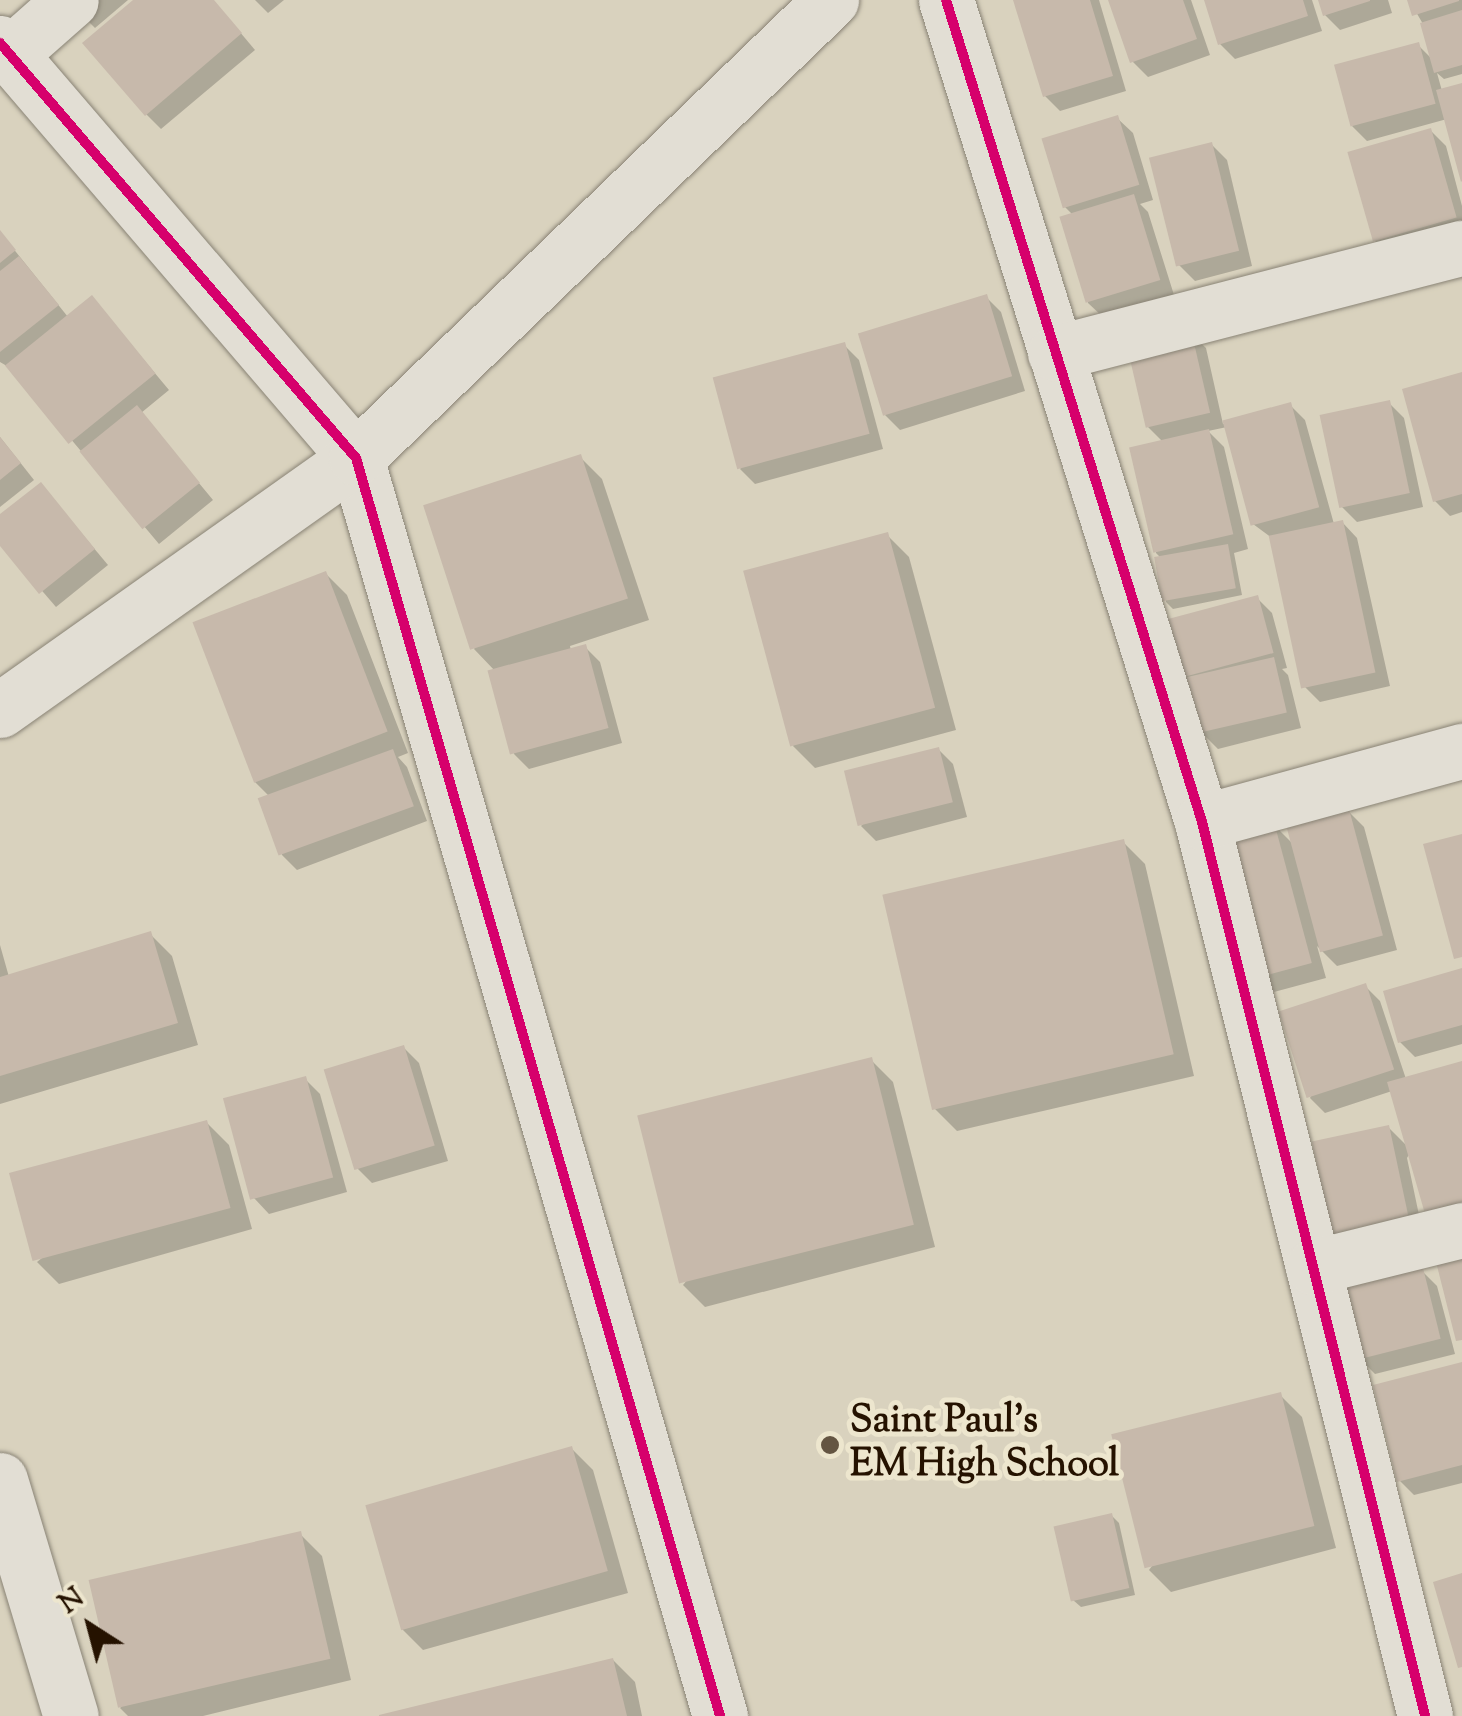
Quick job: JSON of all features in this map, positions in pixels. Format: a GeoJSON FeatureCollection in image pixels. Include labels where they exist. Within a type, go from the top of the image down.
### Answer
{"type":"FeatureCollection","features":[{"type":"Feature","properties":{"kind":"street"},"geometry":{"type":"LineString","coordinates":[[71,0],[5,48],[356,458],[720,1716]]}},
{"type":"Feature","properties":{"kind":"street"},"geometry":{"type":"LineString","coordinates":[[2,704],[356,458],[831,0]]}},
{"type":"Feature","properties":{"kind":"street"},"geometry":{"type":"LineString","coordinates":[[946,0],[1202,822],[1425,1716]]}},
{"type":"Feature","properties":{"kind":"street"},"geometry":{"type":"LineString","coordinates":[[1055,353],[1462,248]]}},
{"type":"Feature","properties":{"kind":"street"},"geometry":{"type":"LineString","coordinates":[[1202,822],[1462,751]]}},
{"type":"Feature","properties":{"kind":"street"},"geometry":{"type":"LineString","coordinates":[[1313,1268],[1462,1230]]}},
{"type":"Feature","properties":{"kind":"street"},"geometry":{"type":"LineString","coordinates":[[0,1480],[70,1716]]}},
{"type":"Feature","properties":{"kind":"street"},"geometry":{"type":"LineString","coordinates":[[1446,1716],[1462,1711]]}},
{"type":"Feature","properties":{"kind":"building"},"geometry":{"type":"Polygon","coordinates":[[[133,0],[214,0],[242,33],[145,116],[82,43],[133,0]]]}},
{"type":"Feature","properties":{"kind":"building"},"geometry":{"type":"Polygon","coordinates":[[[1013,0],[1090,0],[1113,76],[1043,97],[1013,0]]]}},
{"type":"Feature","properties":{"kind":"building"},"geometry":{"type":"Polygon","coordinates":[[[1108,0],[1183,0],[1197,39],[1130,63],[1108,0]]]}},
{"type":"Feature","properties":{"kind":"building"},"geometry":{"type":"Polygon","coordinates":[[[1204,0],[1303,0],[1308,16],[1218,45],[1204,0]]]}},
{"type":"Feature","properties":{"kind":"building"},"geometry":{"type":"Polygon","coordinates":[[[1318,0],[1370,0],[1370,1],[1323,16],[1318,0]]]}},
{"type":"Feature","properties":{"kind":"building"},"geometry":{"type":"Polygon","coordinates":[[[1407,0],[1459,0],[1459,1],[1412,16],[1407,0]]]}},
{"type":"Feature","properties":{"kind":"building"},"geometry":{"type":"Polygon","coordinates":[[[1462,10],[1462,65],[1434,73],[1420,23],[1462,10]]]}},
{"type":"Feature","properties":{"kind":"building"},"geometry":{"type":"Polygon","coordinates":[[[1419,42],[1436,104],[1351,127],[1334,65],[1419,42]]]}},
{"type":"Feature","properties":{"kind":"building"},"geometry":{"type":"Polygon","coordinates":[[[1462,83],[1462,181],[1461,182],[1436,90],[1462,83]]]}},
{"type":"Feature","properties":{"kind":"building"},"geometry":{"type":"Polygon","coordinates":[[[1118,115],[1139,185],[1063,208],[1041,138],[1118,115]]]}},
{"type":"Feature","properties":{"kind":"building"},"geometry":{"type":"Polygon","coordinates":[[[1431,128],[1457,217],[1373,241],[1347,152],[1431,128]]]}},
{"type":"Feature","properties":{"kind":"building"},"geometry":{"type":"Polygon","coordinates":[[[1212,142],[1239,251],[1176,266],[1149,158],[1212,142]]]}},
{"type":"Feature","properties":{"kind":"building"},"geometry":{"type":"Polygon","coordinates":[[[1134,194],[1160,280],[1086,303],[1059,217],[1134,194]]]}},
{"type":"Feature","properties":{"kind":"building"},"geometry":{"type":"Polygon","coordinates":[[[0,230],[16,250],[0,263],[0,230]]]}},
{"type":"Feature","properties":{"kind":"building"},"geometry":{"type":"Polygon","coordinates":[[[19,256],[59,305],[0,352],[0,271],[19,256]]]}},
{"type":"Feature","properties":{"kind":"building"},"geometry":{"type":"Polygon","coordinates":[[[987,294],[1012,376],[883,416],[858,333],[987,294]]]}},
{"type":"Feature","properties":{"kind":"building"},"geometry":{"type":"Polygon","coordinates":[[[92,295],[156,373],[69,444],[5,365],[92,295]]]}},
{"type":"Feature","properties":{"kind":"building"},"geometry":{"type":"Polygon","coordinates":[[[1191,330],[1210,413],[1146,428],[1127,345],[1191,330]]]}},
{"type":"Feature","properties":{"kind":"building"},"geometry":{"type":"Polygon","coordinates":[[[845,342],[870,434],[737,469],[713,377],[845,342]]]}},
{"type":"Feature","properties":{"kind":"building"},"geometry":{"type":"Polygon","coordinates":[[[1462,372],[1462,494],[1433,502],[1402,389],[1462,372]]]}},
{"type":"Feature","properties":{"kind":"building"},"geometry":{"type":"Polygon","coordinates":[[[1390,400],[1410,493],[1339,508],[1320,415],[1390,400]]]}},
{"type":"Feature","properties":{"kind":"building"},"geometry":{"type":"Polygon","coordinates":[[[1291,402],[1319,507],[1251,526],[1222,420],[1291,402]]]}},
{"type":"Feature","properties":{"kind":"building"},"geometry":{"type":"Polygon","coordinates":[[[137,405],[200,483],[142,529],[79,452],[137,405]]]}},
{"type":"Feature","properties":{"kind":"building"},"geometry":{"type":"Polygon","coordinates":[[[1209,429],[1233,534],[1153,553],[1129,447],[1209,429]]]}},
{"type":"Feature","properties":{"kind":"building"},"geometry":{"type":"Polygon","coordinates":[[[0,437],[21,463],[0,480],[0,437]]]}},
{"type":"Feature","properties":{"kind":"building"},"geometry":{"type":"Polygon","coordinates":[[[581,454],[628,599],[470,650],[423,505],[581,454]]]}},
{"type":"Feature","properties":{"kind":"building"},"geometry":{"type":"Polygon","coordinates":[[[41,482],[95,549],[39,594],[0,546],[0,514],[41,482]]]}},
{"type":"Feature","properties":{"kind":"building"},"geometry":{"type":"Polygon","coordinates":[[[1343,520],[1375,673],[1301,688],[1269,536],[1343,520]]]}},
{"type":"Feature","properties":{"kind":"building"},"geometry":{"type":"Polygon","coordinates":[[[888,532],[935,708],[790,747],[743,571],[888,532]]]}},
{"type":"Feature","properties":{"kind":"building"},"geometry":{"type":"Polygon","coordinates":[[[1228,544],[1236,588],[1162,601],[1154,557],[1228,544]]]}},
{"type":"Feature","properties":{"kind":"building"},"geometry":{"type":"Polygon","coordinates":[[[326,571],[388,732],[254,783],[192,622],[326,571]]]}},
{"type":"Feature","properties":{"kind":"building"},"geometry":{"type":"Polygon","coordinates":[[[1258,595],[1274,653],[1184,677],[1168,619],[1258,595]]]}},
{"type":"Feature","properties":{"kind":"building"},"geometry":{"type":"Polygon","coordinates":[[[586,644],[609,728],[510,754],[487,670],[586,644]]]}},
{"type":"Feature","properties":{"kind":"building"},"geometry":{"type":"Polygon","coordinates":[[[1274,657],[1287,713],[1199,733],[1186,677],[1274,657]]]}},
{"type":"Feature","properties":{"kind":"building"},"geometry":{"type":"Polygon","coordinates":[[[939,747],[953,802],[858,826],[844,771],[939,747]]]}},
{"type":"Feature","properties":{"kind":"building"},"geometry":{"type":"Polygon","coordinates":[[[393,749],[414,806],[279,856],[258,798],[393,749]]]}},
{"type":"Feature","properties":{"kind":"building"},"geometry":{"type":"Polygon","coordinates":[[[1349,809],[1383,936],[1320,952],[1286,826],[1349,809]]]}},
{"type":"Feature","properties":{"kind":"building"},"geometry":{"type":"Polygon","coordinates":[[[1274,822],[1312,963],[1258,978],[1220,836],[1274,822]]]}},
{"type":"Feature","properties":{"kind":"building"},"geometry":{"type":"Polygon","coordinates":[[[1462,834],[1462,957],[1454,959],[1423,844],[1462,834]]]}},
{"type":"Feature","properties":{"kind":"building"},"geometry":{"type":"Polygon","coordinates":[[[1124,839],[1174,1054],[932,1110],[882,895],[1124,839]]]}},
{"type":"Feature","properties":{"kind":"building"},"geometry":{"type":"Polygon","coordinates":[[[151,931],[178,1023],[0,1076],[0,977],[151,931]]]}},
{"type":"Feature","properties":{"kind":"building"},"geometry":{"type":"Polygon","coordinates":[[[1462,968],[1462,1025],[1398,1043],[1383,991],[1462,968]]]}},
{"type":"Feature","properties":{"kind":"building"},"geometry":{"type":"Polygon","coordinates":[[[1366,983],[1394,1070],[1307,1098],[1279,1011],[1366,983]]]}},
{"type":"Feature","properties":{"kind":"building"},"geometry":{"type":"Polygon","coordinates":[[[404,1045],[435,1145],[354,1170],[324,1070],[404,1045]]]}},
{"type":"Feature","properties":{"kind":"building"},"geometry":{"type":"Polygon","coordinates":[[[872,1057],[914,1225],[679,1283],[637,1116],[872,1057]]]}},
{"type":"Feature","properties":{"kind":"building"},"geometry":{"type":"Polygon","coordinates":[[[1462,1061],[1462,1204],[1425,1214],[1387,1082],[1462,1061]]]}},
{"type":"Feature","properties":{"kind":"building"},"geometry":{"type":"Polygon","coordinates":[[[306,1076],[333,1177],[250,1200],[223,1098],[306,1076]]]}},
{"type":"Feature","properties":{"kind":"building"},"geometry":{"type":"Polygon","coordinates":[[[207,1120],[231,1208],[33,1261],[9,1173],[207,1120]]]}},
{"type":"Feature","properties":{"kind":"building"},"geometry":{"type":"Polygon","coordinates":[[[1389,1125],[1413,1238],[1336,1255],[1312,1141],[1389,1125]]]}},
{"type":"Feature","properties":{"kind":"building"},"geometry":{"type":"Polygon","coordinates":[[[1462,1247],[1462,1340],[1456,1341],[1434,1254],[1462,1247]]]}},
{"type":"Feature","properties":{"kind":"building"},"geometry":{"type":"Polygon","coordinates":[[[1423,1268],[1441,1339],[1356,1360],[1339,1289],[1423,1268]]]}},
{"type":"Feature","properties":{"kind":"building"},"geometry":{"type":"Polygon","coordinates":[[[1462,1362],[1462,1465],[1397,1482],[1373,1385],[1462,1362]]]}},
{"type":"Feature","properties":{"kind":"building"},"geometry":{"type":"Polygon","coordinates":[[[1281,1392],[1314,1526],[1145,1568],[1111,1434],[1281,1392]]]}},
{"type":"Feature","properties":{"kind":"building"},"geometry":{"type":"Polygon","coordinates":[[[572,1446],[608,1571],[401,1630],[365,1505],[572,1446]]]}},
{"type":"Feature","properties":{"kind":"building"},"geometry":{"type":"Polygon","coordinates":[[[1112,1513],[1129,1588],[1071,1602],[1054,1526],[1112,1513]]]}},
{"type":"Feature","properties":{"kind":"building"},"geometry":{"type":"Polygon","coordinates":[[[301,1531],[330,1659],[118,1708],[89,1580],[301,1531]]]}},
{"type":"Feature","properties":{"kind":"building"},"geometry":{"type":"Polygon","coordinates":[[[1462,1573],[1462,1667],[1458,1668],[1433,1582],[1462,1573]]]}},
{"type":"Feature","properties":{"kind":"building"},"geometry":{"type":"Polygon","coordinates":[[[613,1658],[627,1716],[379,1716],[379,1715],[613,1658]]]}},
{"type":"Feature","properties":{"kind":"cycle path"},"geometry":{"type":"LineString","coordinates":[[946,0],[1202,822],[1425,1716]]}},
{"type":"Feature","properties":{"kind":"cycle path"},"geometry":{"type":"LineString","coordinates":[[0,43],[356,458],[720,1716]]}},
{"type":"Feature","properties":{"kind":"place","name":"Saint Paul's EM High School"},"geometry":{"type":"Point","coordinates":[830,1445]}}]}
